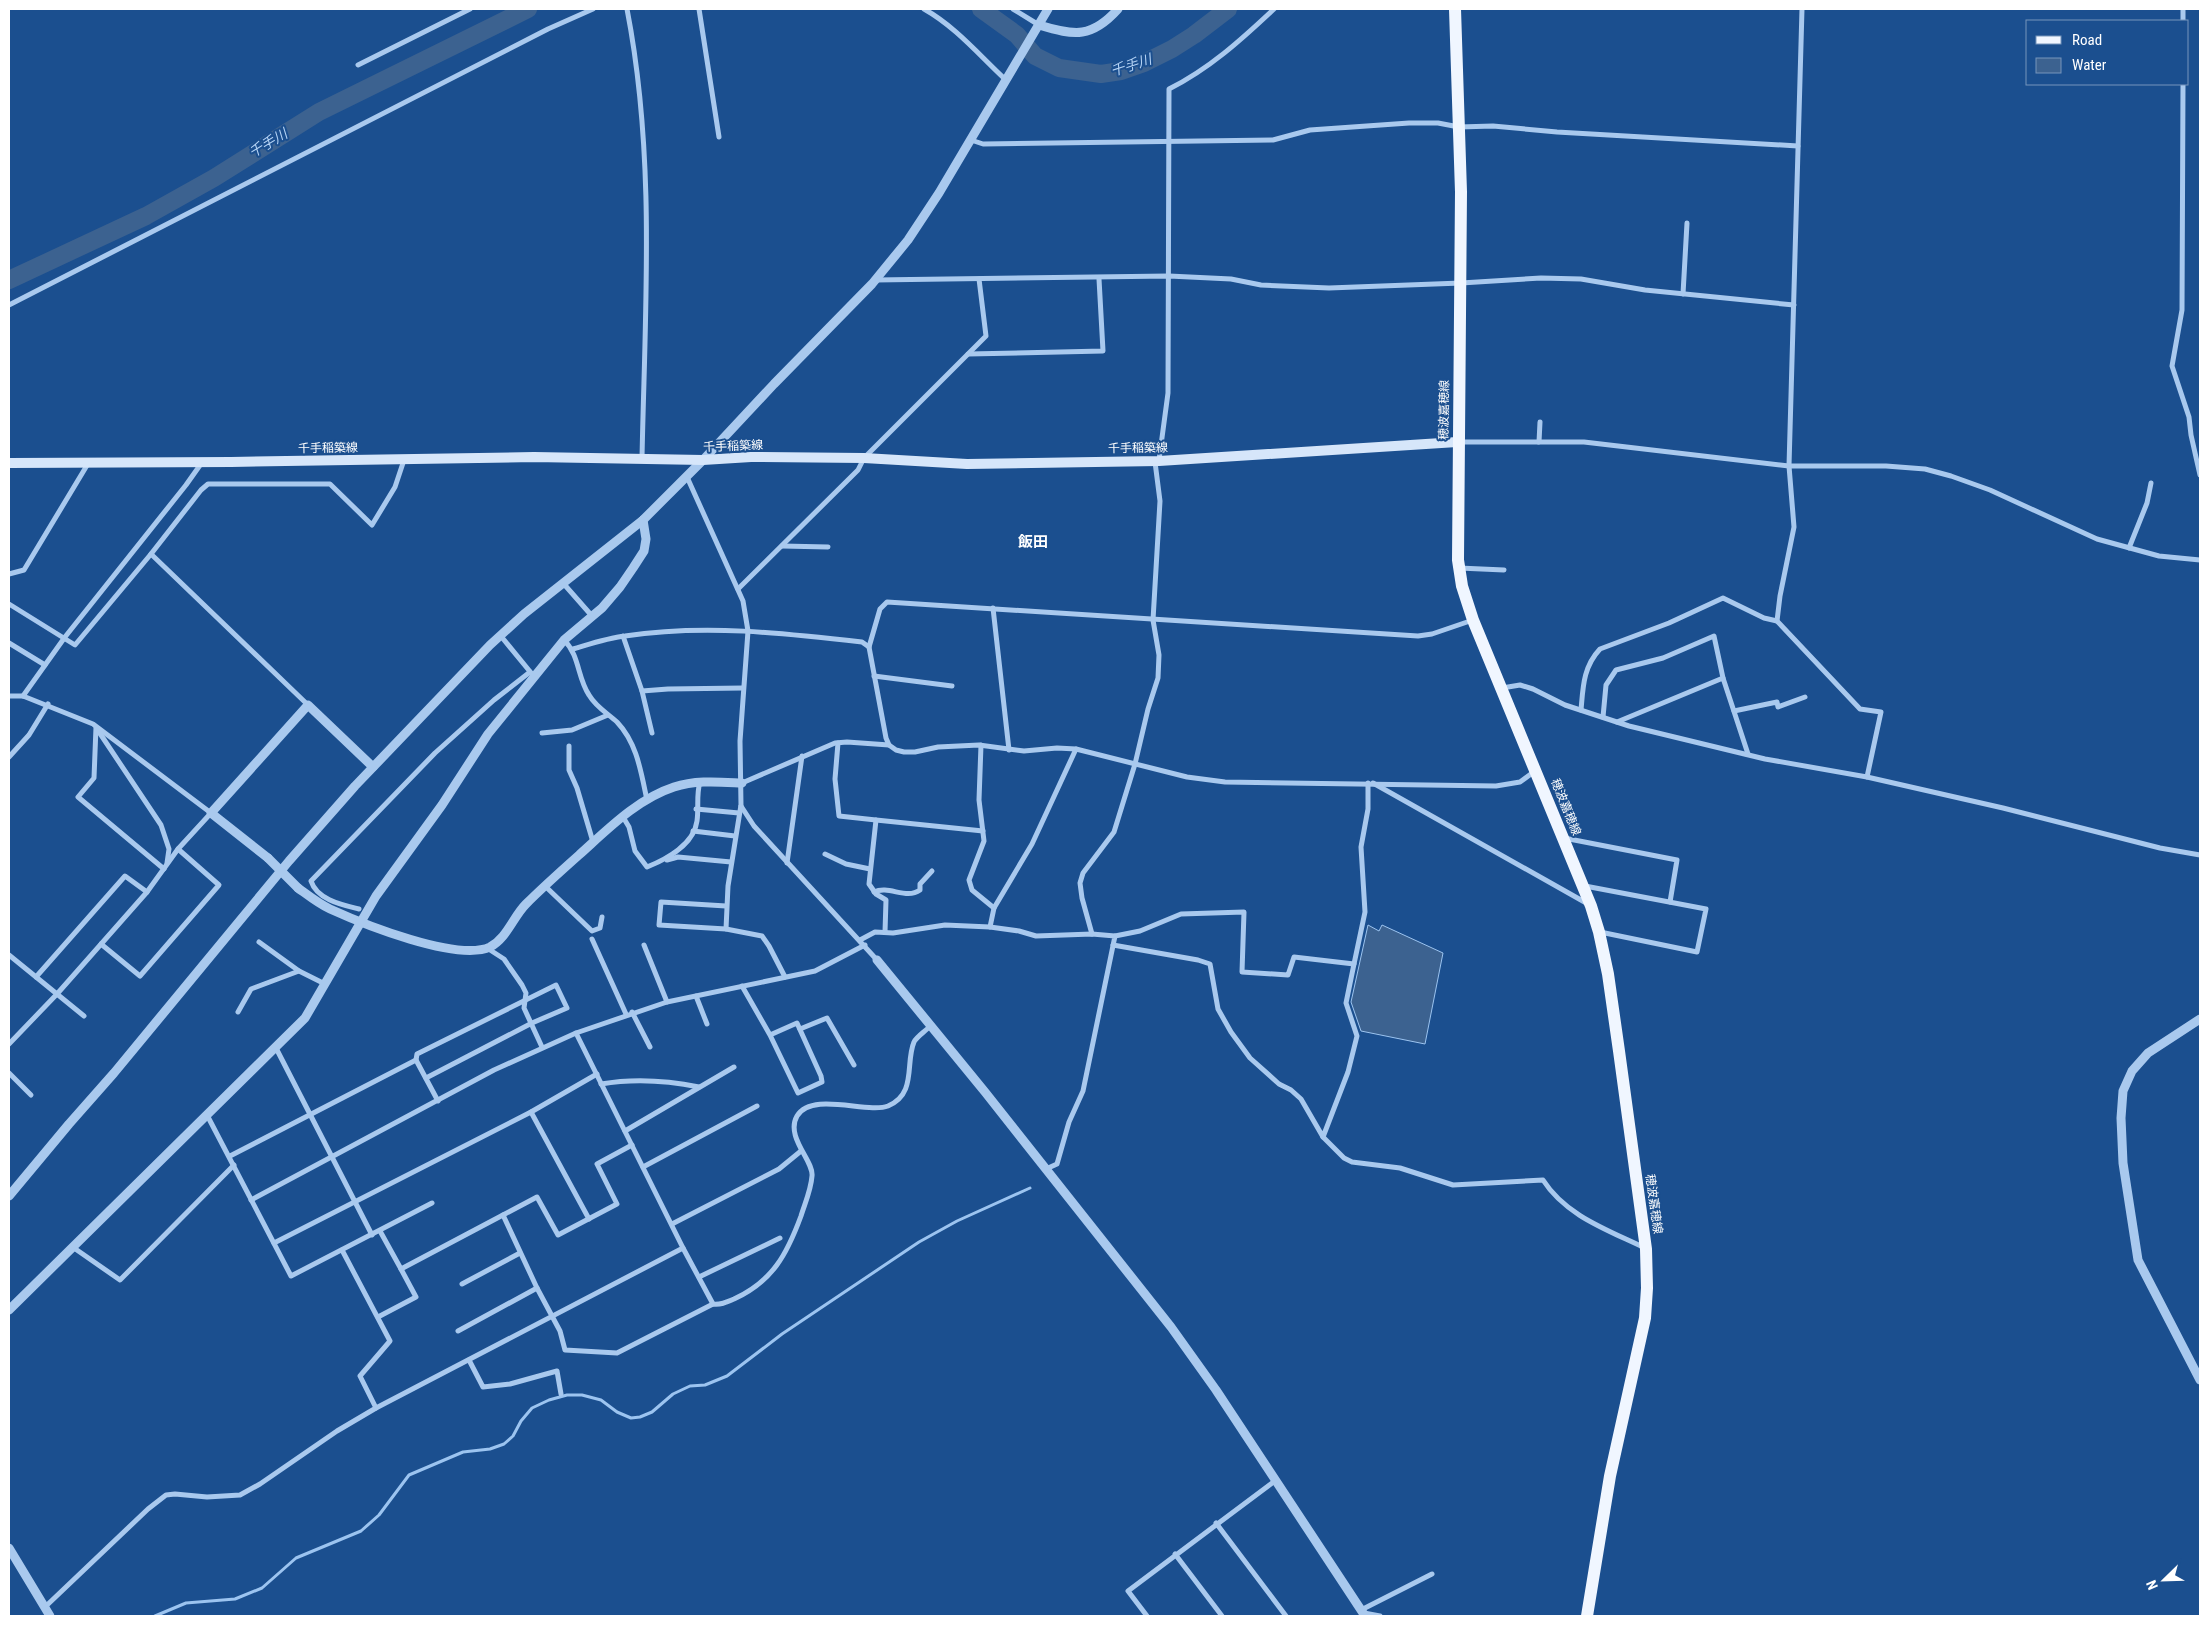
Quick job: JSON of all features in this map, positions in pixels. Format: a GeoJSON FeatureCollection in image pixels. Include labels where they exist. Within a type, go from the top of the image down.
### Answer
{"type":"FeatureCollection","features":[{"type":"Feature","properties":{"kind":"main road","name":"穂波嘉穂線"},"geometry":{"type":"LineString","coordinates":[[1455,9],[1460,127],[1461,283],[1457,442],[1459,568],[1462,586],[1473,620],[1564,838],[1600,932],[1620,1050],[1646,1249],[1647,1288],[1644,1318],[1610,1476],[1587,1616]]}},
{"type":"Feature","properties":{"kind":"main road","name":"千手稲築線"},"geometry":{"type":"LineString","coordinates":[[9,463],[404,460],[534,457],[703,460],[751,457],[864,458],[967,464],[1157,461],[1457,442]]}},
{"type":"Feature","properties":{"kind":"street"},"geometry":{"type":"LineString","coordinates":[[358,65],[470,9]]}},
{"type":"Feature","properties":{"kind":"street"},"geometry":{"type":"LineString","coordinates":[[9,305],[540,34],[593,9]]}},
{"type":"Feature","properties":{"kind":"street"},"geometry":{"type":"LineString","coordinates":[[627,9],[633,40],[645,151],[647,265],[642,459]]}},
{"type":"Feature","properties":{"kind":"street"},"geometry":{"type":"LineString","coordinates":[[700,9],[719,137]]}},
{"type":"Feature","properties":{"kind":"street"},"geometry":{"type":"LineString","coordinates":[[924,9],[964,38],[1008,77]]}},
{"type":"Feature","properties":{"kind":"street"},"geometry":{"type":"LineString","coordinates":[[1013,9],[1039,25],[1065,32],[1084,33],[1095,29],[1107,21],[1118,9]]}},
{"type":"Feature","properties":{"kind":"street"},"geometry":{"type":"LineString","coordinates":[[9,1196],[114,1073],[288,861],[373,768],[500,636],[643,520],[687,477],[875,280],[908,240],[935,200],[1048,9]]}},
{"type":"Feature","properties":{"kind":"street"},"geometry":{"type":"LineString","coordinates":[[1092,934],[1080,883],[1083,873],[1114,832],[1135,764],[1158,678],[1160,656],[1153,620],[1160,501],[1157,461],[1168,393],[1169,89],[1212,64],[1274,9]]}},
{"type":"Feature","properties":{"kind":"street"},"geometry":{"type":"LineString","coordinates":[[1777,621],[1794,527],[1790,466],[1802,9]]}},
{"type":"Feature","properties":{"kind":"street"},"geometry":{"type":"LineString","coordinates":[[2183,85],[2182,310],[2172,366],[2189,417],[2190,435],[2200,474]]}},
{"type":"Feature","properties":{"kind":"street"},"geometry":{"type":"LineString","coordinates":[[971,140],[984,144],[1273,140],[1310,130],[1409,123],[1438,123],[1460,127],[1493,126],[1557,132],[1798,146]]}},
{"type":"Feature","properties":{"kind":"street"},"geometry":{"type":"LineString","coordinates":[[1683,294],[1687,223]]}},
{"type":"Feature","properties":{"kind":"street"},"geometry":{"type":"LineString","coordinates":[[875,280],[1099,279],[1169,276],[1231,279],[1261,285],[1329,288],[1541,278],[1581,279],[1645,290],[1794,305]]}},
{"type":"Feature","properties":{"kind":"street"},"geometry":{"type":"LineString","coordinates":[[738,589],[858,470],[864,458],[986,336],[978,279]]}},
{"type":"Feature","properties":{"kind":"street"},"geometry":{"type":"LineString","coordinates":[[968,354],[1103,351],[1099,279]]}},
{"type":"Feature","properties":{"kind":"street"},"geometry":{"type":"LineString","coordinates":[[1539,442],[1540,422]]}},
{"type":"Feature","properties":{"kind":"street"},"geometry":{"type":"LineString","coordinates":[[1457,442],[1584,442],[1790,466],[1886,466],[1925,469],[1967,482],[2097,539],[2159,556],[2200,560]]}},
{"type":"Feature","properties":{"kind":"street"},"geometry":{"type":"LineString","coordinates":[[9,604],[65,637],[75,645],[151,554],[201,490],[208,484],[330,484],[372,525],[395,487],[404,460]]}},
{"type":"Feature","properties":{"kind":"street"},"geometry":{"type":"LineString","coordinates":[[9,574],[24,570],[90,461]]}},
{"type":"Feature","properties":{"kind":"street"},"geometry":{"type":"LineString","coordinates":[[23,696],[65,637],[203,461]]}},
{"type":"Feature","properties":{"kind":"street"},"geometry":{"type":"LineString","coordinates":[[687,477],[738,589],[746,612],[748,631],[740,740],[741,805],[731,862],[726,906],[726,929]]}},
{"type":"Feature","properties":{"kind":"street"},"geometry":{"type":"LineString","coordinates":[[2129,548],[2147,502],[2151,484]]}},
{"type":"Feature","properties":{"kind":"street"},"geometry":{"type":"LineString","coordinates":[[9,1310],[74,1248],[305,1018],[376,896],[442,805],[488,734],[532,674],[564,640],[620,588],[644,551],[646,539],[643,520]]}},
{"type":"Feature","properties":{"kind":"street"},"geometry":{"type":"LineString","coordinates":[[782,546],[828,547]]}},
{"type":"Feature","properties":{"kind":"street"},"geometry":{"type":"LineString","coordinates":[[151,554],[373,768]]}},
{"type":"Feature","properties":{"kind":"street"},"geometry":{"type":"LineString","coordinates":[[1459,568],[1504,570]]}},
{"type":"Feature","properties":{"kind":"street"},"geometry":{"type":"LineString","coordinates":[[563,583],[592,616]]}},
{"type":"Feature","properties":{"kind":"street"},"geometry":{"type":"LineString","coordinates":[[1581,710],[1584,679],[1593,656],[1600,649],[1669,623],[1723,598],[1764,618],[1777,621],[1860,708],[1881,712],[1866,777]]}},
{"type":"Feature","properties":{"kind":"street"},"geometry":{"type":"LineString","coordinates":[[889,745],[883,725],[869,647],[880,609],[887,602],[1418,636],[1432,634],[1473,620]]}},
{"type":"Feature","properties":{"kind":"street"},"geometry":{"type":"LineString","coordinates":[[993,608],[1009,750]]}},
{"type":"Feature","properties":{"kind":"street"},"geometry":{"type":"LineString","coordinates":[[573,649],[623,636],[681,630],[748,631],[862,642],[869,647]]}},
{"type":"Feature","properties":{"kind":"street"},"geometry":{"type":"LineString","coordinates":[[500,636],[532,674]]}},
{"type":"Feature","properties":{"kind":"street"},"geometry":{"type":"LineString","coordinates":[[623,636],[642,691],[652,733]]}},
{"type":"Feature","properties":{"kind":"street"},"geometry":{"type":"LineString","coordinates":[[1603,718],[1606,685],[1616,670],[1663,658],[1714,636],[1723,678],[1748,754]]}},
{"type":"Feature","properties":{"kind":"street"},"geometry":{"type":"LineString","coordinates":[[564,640],[573,649],[581,679],[589,695],[627,734],[634,748],[647,800]]}},
{"type":"Feature","properties":{"kind":"street"},"geometry":{"type":"LineString","coordinates":[[9,643],[45,665]]}},
{"type":"Feature","properties":{"kind":"street"},"geometry":{"type":"LineString","coordinates":[[359,909],[336,903],[319,893],[311,881],[435,753],[494,700],[532,674]]}},
{"type":"Feature","properties":{"kind":"street"},"geometry":{"type":"LineString","coordinates":[[874,676],[952,686]]}},
{"type":"Feature","properties":{"kind":"street"},"geometry":{"type":"LineString","coordinates":[[1617,722],[1723,678]]}},
{"type":"Feature","properties":{"kind":"street"},"geometry":{"type":"LineString","coordinates":[[1502,688],[1520,685],[1581,710],[1617,722],[1748,754],[1866,777],[2003,808],[2160,848],[2200,855]]}},
{"type":"Feature","properties":{"kind":"street"},"geometry":{"type":"LineString","coordinates":[[642,691],[744,688]]}},
{"type":"Feature","properties":{"kind":"street"},"geometry":{"type":"LineString","coordinates":[[9,696],[23,696],[48,704],[96,727],[212,814],[268,858],[298,888],[329,909],[402,938],[470,950],[487,948],[496,942],[508,929],[520,911],[545,886],[623,817],[647,800],[674,788],[700,782],[742,783],[802,756],[838,743],[889,745],[896,750],[904,752],[915,752],[938,747],[981,745],[1024,751],[1057,748],[1076,749],[1187,777],[1225,782],[1507,786],[1520,782],[1536,771]]}},
{"type":"Feature","properties":{"kind":"street"},"geometry":{"type":"LineString","coordinates":[[1734,711],[1777,702],[1778,707],[1805,697]]}},
{"type":"Feature","properties":{"kind":"street"},"geometry":{"type":"LineString","coordinates":[[9,757],[29,736],[48,704]]}},
{"type":"Feature","properties":{"kind":"street"},"geometry":{"type":"LineString","coordinates":[[9,1044],[57,994],[146,892],[178,849],[212,814],[308,705]]}},
{"type":"Feature","properties":{"kind":"street"},"geometry":{"type":"LineString","coordinates":[[542,732],[572,730],[608,715]]}},
{"type":"Feature","properties":{"kind":"street"},"geometry":{"type":"LineString","coordinates":[[96,727],[94,778],[78,796],[165,866]]}},
{"type":"Feature","properties":{"kind":"street"},"geometry":{"type":"LineString","coordinates":[[96,727],[160,825],[169,849],[165,866]]}},
{"type":"Feature","properties":{"kind":"street"},"geometry":{"type":"LineString","coordinates":[[838,743],[835,779],[839,816],[983,831]]}},
{"type":"Feature","properties":{"kind":"street"},"geometry":{"type":"LineString","coordinates":[[981,745],[979,800],[983,831],[982,849],[969,880],[972,890],[994,908]]}},
{"type":"Feature","properties":{"kind":"street"},"geometry":{"type":"LineString","coordinates":[[569,746],[569,770],[577,788],[593,843]]}},
{"type":"Feature","properties":{"kind":"street"},"geometry":{"type":"LineString","coordinates":[[990,927],[994,908],[1032,844],[1076,749]]}},
{"type":"Feature","properties":{"kind":"street"},"geometry":{"type":"LineString","coordinates":[[787,863],[802,756]]}},
{"type":"Feature","properties":{"kind":"street"},"geometry":{"type":"LineString","coordinates":[[623,817],[629,827],[635,851],[648,867],[664,860],[672,855],[693,831],[697,819],[697,793],[700,782]]}},
{"type":"Feature","properties":{"kind":"street"},"geometry":{"type":"LineString","coordinates":[[1370,783],[1591,906]]}},
{"type":"Feature","properties":{"kind":"street"},"geometry":{"type":"LineString","coordinates":[[1324,1137],[1348,1072],[1357,1036],[1346,1003],[1365,912],[1361,847],[1368,809],[1370,783]]}},
{"type":"Feature","properties":{"kind":"street"},"geometry":{"type":"LineString","coordinates":[[741,805],[754,826],[877,960],[1171,1327],[1216,1390],[1363,1613],[1380,1616]]}},
{"type":"Feature","properties":{"kind":"street"},"geometry":{"type":"LineString","coordinates":[[696,809],[739,813]]}},
{"type":"Feature","properties":{"kind":"street"},"geometry":{"type":"LineString","coordinates":[[876,820],[869,884],[874,892],[886,900],[885,932]]}},
{"type":"Feature","properties":{"kind":"street"},"geometry":{"type":"LineString","coordinates":[[693,831],[735,836]]}},
{"type":"Feature","properties":{"kind":"street"},"geometry":{"type":"LineString","coordinates":[[1564,838],[1677,860],[1670,902]]}},
{"type":"Feature","properties":{"kind":"street"},"geometry":{"type":"LineString","coordinates":[[101,944],[140,976],[219,885],[178,849]]}},
{"type":"Feature","properties":{"kind":"street"},"geometry":{"type":"LineString","coordinates":[[825,854],[846,864],[870,869]]}},
{"type":"Feature","properties":{"kind":"street"},"geometry":{"type":"LineString","coordinates":[[664,860],[678,857],[731,862]]}},
{"type":"Feature","properties":{"kind":"street"},"geometry":{"type":"LineString","coordinates":[[874,892],[885,889],[902,893],[917,892],[920,890],[920,884],[932,871]]}},
{"type":"Feature","properties":{"kind":"street"},"geometry":{"type":"LineString","coordinates":[[36,977],[125,876],[146,892]]}},
{"type":"Feature","properties":{"kind":"street"},"geometry":{"type":"LineString","coordinates":[[1583,885],[1706,909],[1697,952],[1600,932]]}},
{"type":"Feature","properties":{"kind":"street"},"geometry":{"type":"LineString","coordinates":[[545,886],[592,932],[600,928],[602,917]]}},
{"type":"Feature","properties":{"kind":"street"},"geometry":{"type":"LineString","coordinates":[[726,906],[661,902],[659,924],[726,929],[762,936],[785,978]]}},
{"type":"Feature","properties":{"kind":"street"},"geometry":{"type":"LineString","coordinates":[[860,940],[875,932],[893,934],[945,925],[990,927],[1036,936],[1092,934],[1115,936],[1140,931],[1181,914],[1244,912],[1242,972],[1288,975],[1294,957],[1354,964]]}},
{"type":"Feature","properties":{"kind":"street"},"geometry":{"type":"LineString","coordinates":[[1046,1169],[1057,1164],[1068,1122],[1083,1091],[1115,936]]}},
{"type":"Feature","properties":{"kind":"street"},"geometry":{"type":"LineString","coordinates":[[592,939],[626,1014]]}},
{"type":"Feature","properties":{"kind":"street"},"geometry":{"type":"LineString","coordinates":[[260,942],[299,971],[325,984]]}},
{"type":"Feature","properties":{"kind":"street"},"geometry":{"type":"LineString","coordinates":[[644,945],[667,1002]]}},
{"type":"Feature","properties":{"kind":"street"},"geometry":{"type":"LineString","coordinates":[[1113,945],[1198,960],[1210,964],[1218,1009],[1231,1032],[1250,1058],[1279,1084],[1291,1090],[1301,1099],[1324,1137],[1344,1158],[1352,1162],[1400,1168],[1453,1185],[1543,1180],[1557,1199],[1579,1215],[1646,1249]]}},
{"type":"Feature","properties":{"kind":"street"},"geometry":{"type":"LineString","coordinates":[[251,1200],[494,1070],[542,1047],[626,1014],[667,1002],[815,971],[865,946]]}},
{"type":"Feature","properties":{"kind":"street"},"geometry":{"type":"LineString","coordinates":[[487,948],[511,966],[522,985],[526,999],[524,1008],[542,1047]]}},
{"type":"Feature","properties":{"kind":"street"},"geometry":{"type":"LineString","coordinates":[[9,955],[84,1016]]}},
{"type":"Feature","properties":{"kind":"street"},"geometry":{"type":"LineString","coordinates":[[238,1012],[250,989],[299,971]]}},
{"type":"Feature","properties":{"kind":"street"},"geometry":{"type":"LineString","coordinates":[[426,1078],[532,1023],[567,1008],[556,985],[417,1054],[416,1060],[438,1101]]}},
{"type":"Feature","properties":{"kind":"street"},"geometry":{"type":"LineString","coordinates":[[742,986],[770,1035],[798,1093],[819,1084],[822,1079],[797,1023],[770,1035]]}},
{"type":"Feature","properties":{"kind":"street"},"geometry":{"type":"LineString","coordinates":[[696,996],[707,1024]]}},
{"type":"Feature","properties":{"kind":"street"},"geometry":{"type":"LineString","coordinates":[[632,1012],[650,1047]]}},
{"type":"Feature","properties":{"kind":"street"},"geometry":{"type":"LineString","coordinates":[[800,1030],[827,1018],[854,1065]]}},
{"type":"Feature","properties":{"kind":"street"},"geometry":{"type":"LineString","coordinates":[[2200,1019],[2148,1053],[2132,1071],[2123,1090],[2121,1118],[2123,1163],[2138,1260],[2200,1380]]}},
{"type":"Feature","properties":{"kind":"street"},"geometry":{"type":"LineString","coordinates":[[503,1215],[537,1288],[553,1317],[565,1350],[617,1353],[713,1304],[719,1305],[749,1292],[764,1280],[780,1262],[792,1239],[811,1186],[813,1173],[801,1151],[795,1124],[800,1112],[814,1106],[836,1103],[880,1108],[900,1099],[907,1086],[915,1041],[930,1026]]}},
{"type":"Feature","properties":{"kind":"street"},"geometry":{"type":"LineString","coordinates":[[576,1033],[713,1304]]}},
{"type":"Feature","properties":{"kind":"street"},"geometry":{"type":"LineString","coordinates":[[276,1048],[372,1235]]}},
{"type":"Feature","properties":{"kind":"street"},"geometry":{"type":"LineString","coordinates":[[230,1156],[416,1060]]}},
{"type":"Feature","properties":{"kind":"street"},"geometry":{"type":"LineString","coordinates":[[624,1131],[734,1068]]}},
{"type":"Feature","properties":{"kind":"street"},"geometry":{"type":"LineString","coordinates":[[9,1073],[31,1095]]}},
{"type":"Feature","properties":{"kind":"street"},"geometry":{"type":"LineString","coordinates":[[274,1243],[531,1112],[597,1074]]}},
{"type":"Feature","properties":{"kind":"street"},"geometry":{"type":"LineString","coordinates":[[601,1084],[627,1079],[668,1080],[700,1087]]}},
{"type":"Feature","properties":{"kind":"street"},"geometry":{"type":"LineString","coordinates":[[643,1167],[757,1106]]}},
{"type":"Feature","properties":{"kind":"street"},"geometry":{"type":"LineString","coordinates":[[531,1112],[589,1219]]}},
{"type":"Feature","properties":{"kind":"street"},"geometry":{"type":"LineString","coordinates":[[207,1114],[291,1276],[432,1203]]}},
{"type":"Feature","properties":{"kind":"street"},"geometry":{"type":"LineString","coordinates":[[401,1269],[537,1197],[558,1235],[617,1204],[597,1164],[632,1145]]}},
{"type":"Feature","properties":{"kind":"street"},"geometry":{"type":"LineString","coordinates":[[672,1224],[779,1168],[801,1151]]}},
{"type":"Feature","properties":{"kind":"street"},"geometry":{"type":"LineString","coordinates":[[74,1248],[120,1280],[234,1165]]}},
{"type":"Feature","properties":{"kind":"street"},"geometry":{"type":"LineString","coordinates":[[378,1317],[416,1297],[380,1231]]}},
{"type":"Feature","properties":{"kind":"street"},"geometry":{"type":"LineString","coordinates":[[699,1278],[780,1238]]}},
{"type":"Feature","properties":{"kind":"street"},"geometry":{"type":"LineString","coordinates":[[45,1607],[148,1509],[166,1495],[223,1497],[240,1495],[260,1484],[337,1431],[376,1408],[684,1248]]}},
{"type":"Feature","properties":{"kind":"street"},"geometry":{"type":"LineString","coordinates":[[342,1250],[390,1341],[360,1376],[376,1408]]}},
{"type":"Feature","properties":{"kind":"street"},"geometry":{"type":"LineString","coordinates":[[462,1284],[520,1252]]}},
{"type":"Feature","properties":{"kind":"street"},"geometry":{"type":"LineString","coordinates":[[458,1331],[537,1288]]}},
{"type":"Feature","properties":{"kind":"street"},"geometry":{"type":"LineString","coordinates":[[469,1360],[483,1387],[510,1384],[557,1372],[561,1394]]}},
{"type":"Feature","properties":{"kind":"street"},"geometry":{"type":"LineString","coordinates":[[1147,1616],[1128,1591],[1276,1480]]}},
{"type":"Feature","properties":{"kind":"street"},"geometry":{"type":"LineString","coordinates":[[1216,1524],[1286,1616]]}},
{"type":"Feature","properties":{"kind":"street"},"geometry":{"type":"LineString","coordinates":[[9,1550],[50,1616]]}},
{"type":"Feature","properties":{"kind":"street"},"geometry":{"type":"LineString","coordinates":[[1176,1554],[1222,1616]]}},
{"type":"Feature","properties":{"kind":"street"},"geometry":{"type":"LineString","coordinates":[[1363,1613],[1432,1574]]}},
{"type":"Feature","properties":{"kind":"water"},"geometry":{"type":"Polygon","coordinates":[[[1368,925],[1379,931],[1382,925],[1443,953],[1425,1044],[1361,1031],[1351,1002],[1368,925]]]}},
{"type":"Feature","properties":{"kind":"waterway","name":"千手川"},"geometry":{"type":"LineString","coordinates":[[9,280],[146,216],[214,178],[319,112],[528,9]]}},
{"type":"Feature","properties":{"kind":"waterway","name":"千手川"},"geometry":{"type":"LineString","coordinates":[[981,9],[1017,35],[1035,56],[1059,68],[1101,74],[1121,71],[1144,63],[1172,49],[1228,9]]}},
{"type":"Feature","properties":{"kind":"waterway"},"geometry":{"type":"LineString","coordinates":[[155,1616],[186,1603],[235,1599],[262,1588],[296,1558],[361,1531],[379,1515],[409,1475],[463,1452],[490,1449],[504,1444],[513,1436],[521,1421],[532,1408],[549,1400],[567,1395],[582,1395],[601,1400],[617,1412],[631,1418],[640,1417],[652,1412],[673,1394],[690,1386],[705,1385],[727,1376],[782,1334],[919,1242],[957,1221],[1030,1188]]}},
{"type":"Feature","properties":{"kind":"district","name":"飯田"},"geometry":{"type":"Point","coordinates":[1033,542]}}]}
